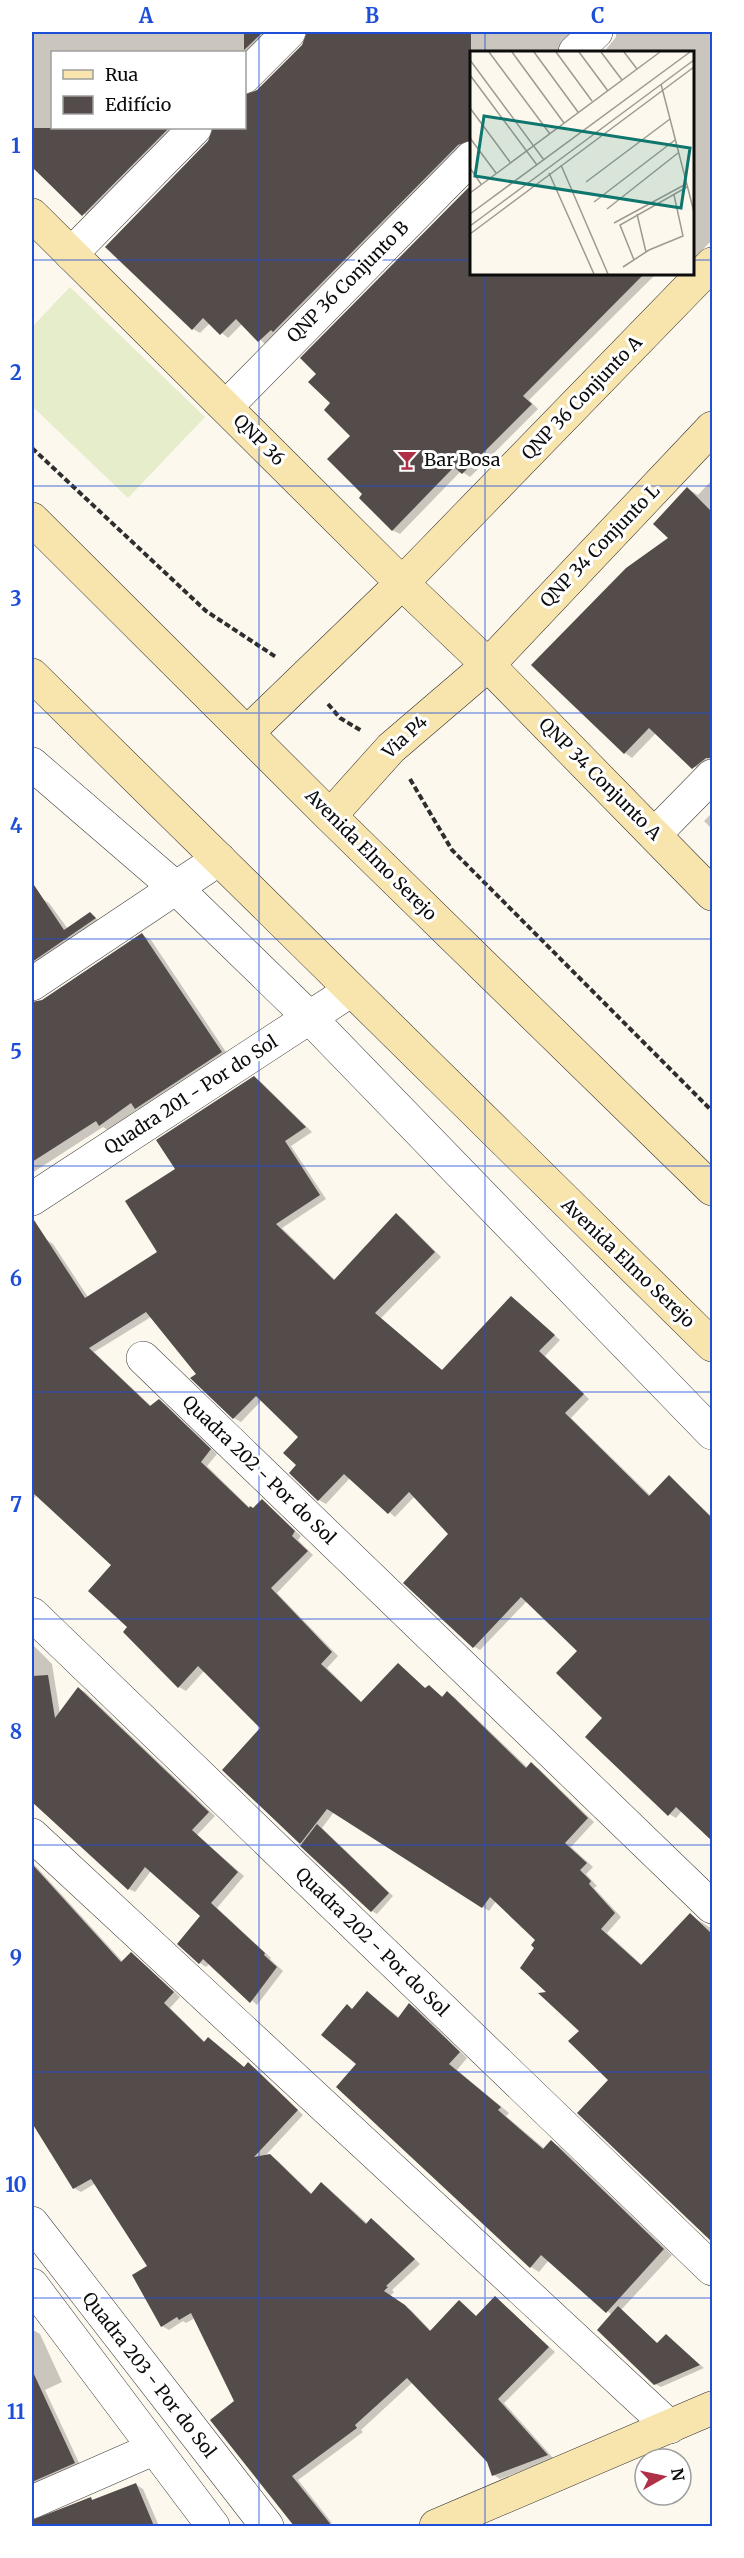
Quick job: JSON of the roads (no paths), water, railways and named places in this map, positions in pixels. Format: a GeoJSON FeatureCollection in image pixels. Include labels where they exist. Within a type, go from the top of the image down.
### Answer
{"type":"FeatureCollection","features":[{"type":"Feature","properties":{"kind":"street"},"geometry":{"type":"LineString","coordinates":[[246,74],[289,32]]}},
{"type":"Feature","properties":{"kind":"street"},"geometry":{"type":"LineString","coordinates":[[576,51],[596,32]]}},
{"type":"Feature","properties":{"kind":"street"},"geometry":{"type":"LineString","coordinates":[[71,254],[194,129]]}},
{"type":"Feature","properties":{"kind":"street","name":"QNP 36 Conjunto B"},"geometry":{"type":"LineString","coordinates":[[226,407],[470,159]]}},
{"type":"Feature","properties":{"kind":"street","name":"QNP 36"},"geometry":{"type":"LineString","coordinates":[[32,215],[402,583],[488,665]]}},
{"type":"Feature","properties":{"kind":"street","name":"QNP 36 Conjunto A"},"geometry":{"type":"LineString","coordinates":[[402,583],[712,264]]}},
{"type":"Feature","properties":{"kind":"street","name":"QNP 34 Conjunto L"},"geometry":{"type":"LineString","coordinates":[[488,665],[712,428]]}},
{"type":"Feature","properties":{"kind":"street","name":"Avenida Elmo Serejo"},"geometry":{"type":"LineString","coordinates":[[32,519],[330,816],[712,1189]]}},
{"type":"Feature","properties":{"kind":"street"},"geometry":{"type":"LineString","coordinates":[[248,732],[402,583]]}},
{"type":"Feature","properties":{"kind":"street","name":"Via P4"},"geometry":{"type":"LineString","coordinates":[[330,816],[391,748],[488,665]]}},
{"type":"Feature","properties":{"kind":"street","name":"QNP 34 Conjunto A"},"geometry":{"type":"LineString","coordinates":[[488,665],[712,894]]}},
{"type":"Feature","properties":{"kind":"street","name":"Avenida Elmo Serejo"},"geometry":{"type":"LineString","coordinates":[[32,675],[350,991],[712,1345]]}},
{"type":"Feature","properties":{"kind":"street"},"geometry":{"type":"LineString","coordinates":[[32,764],[177,889],[310,1018],[712,1433]]}},
{"type":"Feature","properties":{"kind":"street"},"geometry":{"type":"LineString","coordinates":[[655,834],[712,776]]}},
{"type":"Feature","properties":{"kind":"street"},"geometry":{"type":"LineString","coordinates":[[32,984],[219,859]]}},
{"type":"Feature","properties":{"kind":"street","name":"Quadra 201 - Por do Sol"},"geometry":{"type":"LineString","coordinates":[[32,1199],[350,991]]}},
{"type":"Feature","properties":{"kind":"street","name":"Quadra 202 - Por do Sol"},"geometry":{"type":"LineString","coordinates":[[143,1358],[712,1907]]}},
{"type":"Feature","properties":{"kind":"street","name":"Quadra 202 - Por do Sol"},"geometry":{"type":"LineString","coordinates":[[32,1614],[712,2269]]}},
{"type":"Feature","properties":{"kind":"street"},"geometry":{"type":"LineString","coordinates":[[32,1835],[670,2427]]}},
{"type":"Feature","properties":{"kind":"street","name":"Quadra 203 - Por do Sol"},"geometry":{"type":"LineString","coordinates":[[32,2223],[267,2526]]}},
{"type":"Feature","properties":{"kind":"street"},"geometry":{"type":"LineString","coordinates":[[32,2285],[213,2526]]}},
{"type":"Feature","properties":{"kind":"street"},"geometry":{"type":"LineString","coordinates":[[436,2526],[712,2408]]}},
{"type":"Feature","properties":{"kind":"street"},"geometry":{"type":"LineString","coordinates":[[32,2502],[153,2449]]}},
{"type":"Feature","properties":{"kind":"place","name":"Bar Bosa"},"geometry":{"type":"Point","coordinates":[407,460]}}]}
